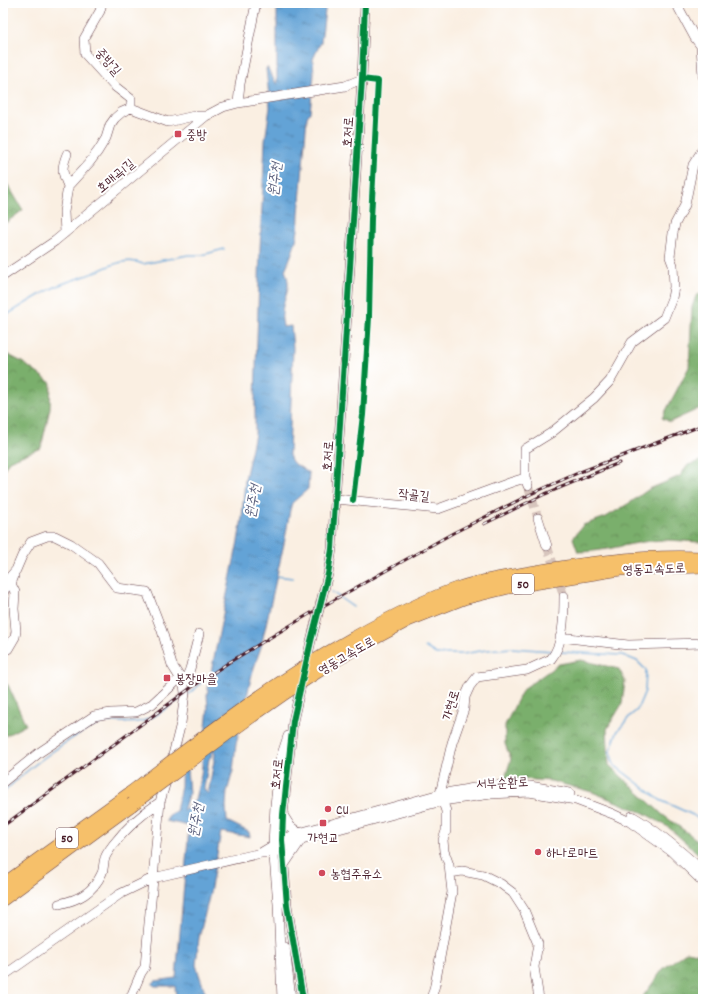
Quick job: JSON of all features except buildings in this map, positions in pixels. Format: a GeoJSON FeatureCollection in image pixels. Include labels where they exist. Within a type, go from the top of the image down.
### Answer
{"type":"FeatureCollection","features":[{"type":"Feature","properties":{"kind":"highway","name":"영동고속도로"},"geometry":{"type":"LineString","coordinates":[[354,643],[403,612],[459,588],[555,568],[615,560],[703,558]]}},
{"type":"Feature","properties":{"kind":"highway","name":"영동고속도로"},"geometry":{"type":"LineString","coordinates":[[3,899],[260,698],[326,653],[464,598],[508,587],[620,569],[703,566]]}},
{"type":"Feature","properties":{"kind":"highway","name":"영동고속도로"},"geometry":{"type":"LineString","coordinates":[[3,885],[132,799]]}},
{"type":"Feature","properties":{"kind":"street","name":"중방길"},"geometry":{"type":"LineString","coordinates":[[102,3],[97,16],[84,39],[85,54],[113,85],[131,99],[131,108]]}},
{"type":"Feature","properties":{"kind":"street"},"geometry":{"type":"LineString","coordinates":[[242,103],[240,84],[256,3]]}},
{"type":"Feature","properties":{"kind":"street","name":"호저로"},"geometry":{"type":"LineString","coordinates":[[291,999],[283,905],[273,849],[275,805],[280,760],[293,721],[328,574],[332,549],[362,80],[365,3]]}},
{"type":"Feature","properties":{"kind":"street"},"geometry":{"type":"LineString","coordinates":[[676,3],[701,46],[703,76]]}},
{"type":"Feature","properties":{"kind":"street","name":"호매곡1길"},"geometry":{"type":"LineString","coordinates":[[3,276],[65,233],[206,116],[222,107],[345,86],[362,80]]}},
{"type":"Feature","properties":{"kind":"street"},"geometry":{"type":"LineString","coordinates":[[68,186],[98,151],[106,138],[110,125],[122,112],[131,108],[168,122],[194,116],[206,116]]}},
{"type":"Feature","properties":{"kind":"street","name":"작골길"},"geometry":{"type":"LineString","coordinates":[[336,499],[438,509],[512,482],[526,482],[525,449],[556,429],[594,398],[610,381],[632,342],[664,318],[672,298],[674,287],[673,265],[670,257],[675,224],[685,205],[693,165],[703,149]]}},
{"type":"Feature","properties":{"kind":"street"},"geometry":{"type":"LineString","coordinates":[[65,233],[64,212],[68,186],[62,172],[67,154]]}},
{"type":"Feature","properties":{"kind":"street"},"geometry":{"type":"LineString","coordinates":[[538,518],[547,546]]}},
{"type":"Feature","properties":{"kind":"street"},"geometry":{"type":"LineString","coordinates":[[8,649],[16,631],[14,609],[15,592],[11,584],[16,570],[22,556],[31,542],[47,536],[55,536],[71,544],[98,563],[117,588],[147,592],[162,631],[172,665],[183,685],[184,704],[182,723],[160,802],[145,967],[130,999]]}},
{"type":"Feature","properties":{"kind":"street"},"geometry":{"type":"LineString","coordinates":[[3,594],[6,584],[16,570]]}},
{"type":"Feature","properties":{"kind":"street","name":"가현로"},"geometry":{"type":"LineString","coordinates":[[431,999],[435,985],[452,892],[449,864],[442,840],[446,831],[446,811],[441,797],[450,749],[464,709],[466,697],[470,686],[477,677],[527,670],[551,659],[554,656],[560,640],[564,616],[564,596]]}},
{"type":"Feature","properties":{"kind":"street"},"geometry":{"type":"LineString","coordinates":[[3,782],[40,752],[94,716],[111,713],[136,712],[183,685],[190,670],[199,634]]}},
{"type":"Feature","properties":{"kind":"street"},"geometry":{"type":"LineString","coordinates":[[560,640],[628,645],[703,643]]}},
{"type":"Feature","properties":{"kind":"street","name":"호저로"},"geometry":{"type":"LineString","coordinates":[[293,721],[282,844],[284,865],[283,905],[286,937],[297,999]]}},
{"type":"Feature","properties":{"kind":"street","name":"서부순환로"},"geometry":{"type":"LineString","coordinates":[[3,976],[120,894],[153,878],[261,853],[300,836],[441,797],[491,785],[530,786],[550,789],[594,800],[613,807],[647,825],[703,871]]}},
{"type":"Feature","properties":{"kind":"street","name":"서부순환로"},"geometry":{"type":"LineString","coordinates":[[441,797],[529,792],[576,800],[614,814],[630,822],[671,851],[703,882]]}},
{"type":"Feature","properties":{"kind":"street"},"geometry":{"type":"LineString","coordinates":[[59,904],[79,898],[93,886],[102,873],[105,858],[113,845],[139,816],[160,802]]}},
{"type":"Feature","properties":{"kind":"street"},"geometry":{"type":"LineString","coordinates":[[284,815],[290,826],[300,836],[284,865]]}},
{"type":"Feature","properties":{"kind":"street"},"geometry":{"type":"LineString","coordinates":[[450,873],[462,871],[484,875],[502,884],[514,893],[524,910],[538,944],[534,967],[540,999]]}},
{"type":"Feature","properties":{"kind":"street"},"geometry":{"type":"LineString","coordinates":[[282,999],[286,937]]}},
{"type":"Feature","properties":{"kind":"street"},"geometry":{"type":"LineString","coordinates":[[286,937],[303,999]]}},
{"type":"Feature","properties":{"kind":"green space"},"geometry":{"type":"Polygon","coordinates":[[[3,177],[23,210],[3,225],[3,177]]]}},
{"type":"Feature","properties":{"kind":"green space"},"geometry":{"type":"Polygon","coordinates":[[[703,291],[703,407],[670,422],[662,418],[689,367],[692,307],[696,296],[703,291]]]}},
{"type":"Feature","properties":{"kind":"green space"},"geometry":{"type":"Polygon","coordinates":[[[3,352],[22,362],[51,383],[50,408],[41,448],[9,461],[3,471],[3,352]]]}},
{"type":"Feature","properties":{"kind":"green space"},"geometry":{"type":"Polygon","coordinates":[[[703,460],[703,542],[663,540],[642,542],[589,552],[578,552],[573,538],[583,525],[606,517],[649,489],[680,476],[688,465],[703,460]]]}},
{"type":"Feature","properties":{"kind":"green space"},"geometry":{"type":"Polygon","coordinates":[[[581,660],[619,669],[625,681],[622,704],[607,729],[609,765],[663,815],[703,844],[703,858],[668,827],[644,813],[592,792],[551,781],[505,778],[511,759],[505,744],[505,725],[523,689],[559,664],[581,660]]]}},
{"type":"Feature","properties":{"kind":"green space"},"geometry":{"type":"Polygon","coordinates":[[[3,680],[8,685],[26,725],[3,737],[3,680]]]}},
{"type":"Feature","properties":{"kind":"green space"},"geometry":{"type":"Polygon","coordinates":[[[687,951],[703,954],[703,999],[641,999],[663,969],[687,951]]]}},
{"type":"Feature","properties":{"kind":"water","name":"원주천"},"geometry":{"type":"Polygon","coordinates":[[[277,3],[326,3],[321,42],[313,59],[314,74],[310,112],[307,117],[298,229],[293,249],[285,270],[288,288],[282,316],[283,327],[291,326],[293,348],[289,455],[292,462],[309,473],[308,489],[292,503],[290,510],[261,647],[252,674],[236,744],[233,771],[227,792],[227,821],[249,832],[250,837],[221,832],[210,893],[199,938],[196,965],[206,995],[210,999],[176,999],[175,986],[155,986],[152,984],[155,981],[176,978],[189,826],[166,821],[170,814],[176,811],[181,786],[182,753],[187,769],[189,793],[183,811],[189,807],[195,799],[201,775],[208,708],[207,695],[238,541],[242,518],[245,479],[255,434],[260,249],[265,141],[270,107],[267,67],[277,85],[277,3]],[[213,749],[209,759],[204,789],[208,794],[215,755],[213,749]]]}},
{"type":"Feature","properties":{"kind":"waterway"},"geometry":{"type":"LineString","coordinates":[[3,317],[55,287],[114,264],[128,261],[143,264],[188,255],[202,255],[224,249]]}},
{"type":"Feature","properties":{"kind":"waterway"},"geometry":{"type":"LineString","coordinates":[[275,576],[293,578]]}},
{"type":"Feature","properties":{"kind":"waterway"},"geometry":{"type":"LineString","coordinates":[[332,592],[353,607]]}},
{"type":"Feature","properties":{"kind":"waterway"},"geometry":{"type":"LineString","coordinates":[[425,647],[436,654],[463,654],[512,648],[553,651]]}},
{"type":"Feature","properties":{"kind":"waterway"},"geometry":{"type":"LineString","coordinates":[[560,652],[622,655],[637,661],[646,670],[645,691],[637,710],[617,732],[610,752],[614,765],[660,800],[693,815],[703,822]]}},
{"type":"Feature","properties":{"kind":"waterway"},"geometry":{"type":"LineString","coordinates":[[188,694],[212,672]]}},
{"type":"Feature","properties":{"kind":"waterway"},"geometry":{"type":"LineString","coordinates":[[3,793],[37,763],[66,742],[94,726],[114,721],[143,721],[159,713],[180,699]]}},
{"type":"Feature","properties":{"kind":"tunnel"},"geometry":{"type":"LineString","coordinates":[[528,486],[538,518]]}},
{"type":"Feature","properties":{"kind":"tunnel"},"geometry":{"type":"LineString","coordinates":[[547,546],[564,596]]}},
{"type":"Feature","properties":{"kind":"railway"},"geometry":{"type":"LineString","coordinates":[[3,826],[192,687],[228,663],[316,610],[453,533],[531,494],[580,472],[703,425]]}},
{"type":"Feature","properties":{"kind":"railway"},"geometry":{"type":"LineString","coordinates":[[484,524],[545,494],[619,463]]}},
{"type":"Feature","properties":{"kind":"cycle path"},"geometry":{"type":"LineString","coordinates":[[303,999],[287,905],[282,840],[283,815],[293,721],[328,574],[332,549],[362,79],[365,3]]}},
{"type":"Feature","properties":{"kind":"cycle path"},"geometry":{"type":"LineString","coordinates":[[353,500],[363,415],[369,317],[371,219],[378,81],[362,79]]}},
{"type":"Feature","properties":{"kind":"place","name":"중방"},"geometry":{"type":"Point","coordinates":[178,134]}},
{"type":"Feature","properties":{"kind":"place","name":"봉장마을"},"geometry":{"type":"Point","coordinates":[167,678]}},
{"type":"Feature","properties":{"kind":"place","name":"CU"},"geometry":{"type":"Point","coordinates":[328,809]}},
{"type":"Feature","properties":{"kind":"place","name":"가현교"},"geometry":{"type":"Point","coordinates":[323,823]}},
{"type":"Feature","properties":{"kind":"place","name":"하나로마트"},"geometry":{"type":"Point","coordinates":[538,852]}},
{"type":"Feature","properties":{"kind":"place","name":"농협주유소"},"geometry":{"type":"Point","coordinates":[322,873]}}]}
